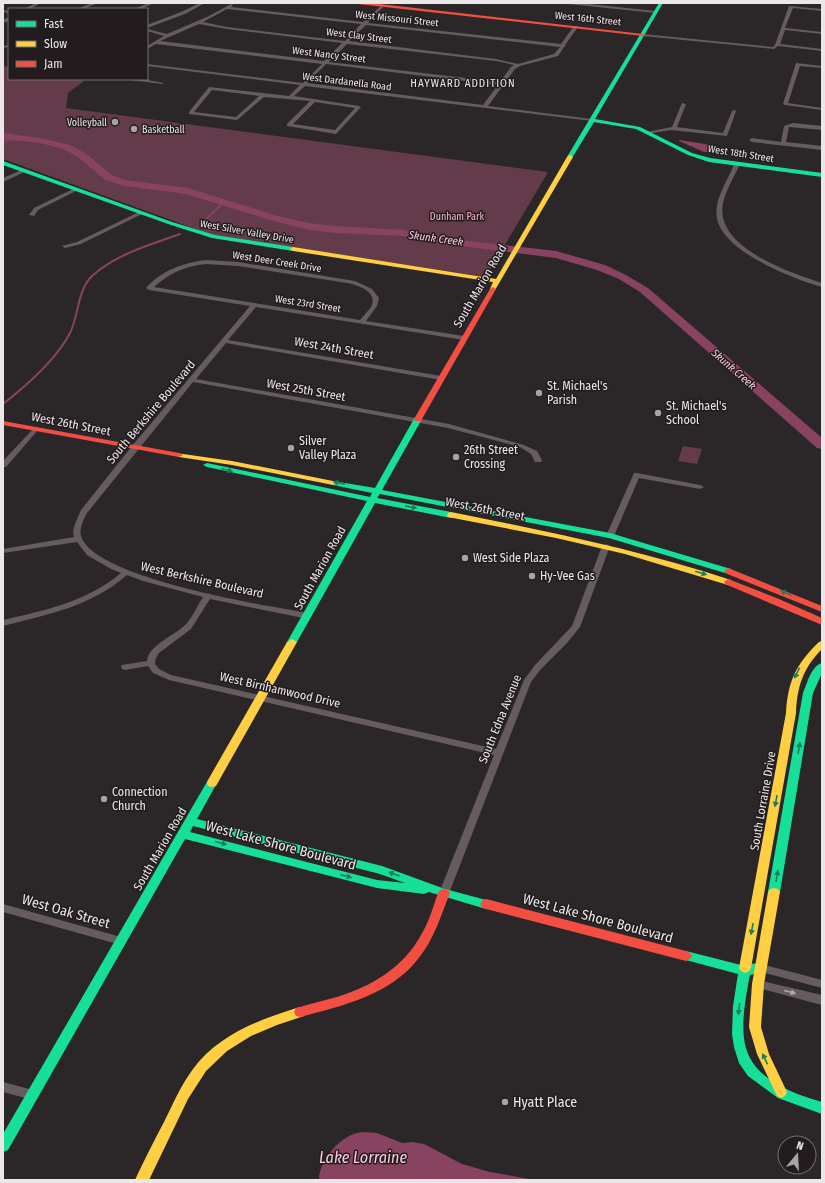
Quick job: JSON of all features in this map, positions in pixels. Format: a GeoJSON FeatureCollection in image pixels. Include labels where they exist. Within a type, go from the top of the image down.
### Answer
{"type":"FeatureCollection","features":[{"type":"Feature","properties":{"kind":"main road","name":"West 16th Street"},"geometry":{"type":"LineString","coordinates":[[358,3],[643,34]]}},
{"type":"Feature","properties":{"kind":"main road","name":"South Marion Road"},"geometry":{"type":"LineString","coordinates":[[3,1146],[308,616],[372,499],[418,421],[464,338],[661,3]]}},
{"type":"Feature","properties":{"kind":"main road","name":"West 18th Street"},"geometry":{"type":"LineString","coordinates":[[592,120],[629,126],[648,133],[703,159],[822,176]]}},
{"type":"Feature","properties":{"kind":"main road","name":"West Silver Valley Drive"},"geometry":{"type":"LineString","coordinates":[[3,163],[26,170],[189,230],[214,237],[497,282]]}},
{"type":"Feature","properties":{"kind":"main road","name":"West 26th Street"},"geometry":{"type":"LineString","coordinates":[[3,423],[135,448],[232,463],[378,490],[610,536],[664,550],[732,572],[822,609]]}},
{"type":"Feature","properties":{"kind":"main road","name":"West 26th Street"},"geometry":{"type":"LineString","coordinates":[[135,448],[240,474],[606,546],[708,575],[777,601],[822,622]]}},
{"type":"Feature","properties":{"kind":"main road"},"geometry":{"type":"LineString","coordinates":[[482,521],[525,525],[599,539],[610,536]]}},
{"type":"Feature","properties":{"kind":"main road"},"geometry":{"type":"LineString","coordinates":[[606,546],[611,543],[627,545],[732,572]]}},
{"type":"Feature","properties":{"kind":"main road","name":"South Lorraine Drive"},"geometry":{"type":"LineString","coordinates":[[822,644],[803,663],[793,685],[790,720],[744,971],[738,1014],[741,1052],[750,1069],[782,1094],[822,1108]]}},
{"type":"Feature","properties":{"kind":"main road"},"geometry":{"type":"LineString","coordinates":[[782,1094],[763,1054],[754,1027],[758,984],[808,693],[815,675],[822,666]]}},
{"type":"Feature","properties":{"kind":"main road","name":"West Lake Shore Boulevard"},"geometry":{"type":"LineString","coordinates":[[190,820],[382,870],[444,893],[744,971],[761,968]]}},
{"type":"Feature","properties":{"kind":"main road","name":"West Lake Shore Boulevard"},"geometry":{"type":"LineString","coordinates":[[183,834],[377,884],[444,893]]}},
{"type":"Feature","properties":{"kind":"main road"},"geometry":{"type":"LineString","coordinates":[[142,1180],[187,1088],[209,1060],[237,1038],[263,1024],[342,1002],[365,993],[384,983],[402,968],[417,952],[428,932],[444,893]]}},
{"type":"Feature","properties":{"kind":"main road","name":"West Lake Shore Boulevard"},"geometry":{"type":"LineString","coordinates":[[744,971],[758,984]]}},
{"type":"Feature","properties":{"kind":"street"},"geometry":{"type":"LineString","coordinates":[[28,8],[39,3]]}},
{"type":"Feature","properties":{"kind":"street"},"geometry":{"type":"LineString","coordinates":[[81,8],[96,3]]}},
{"type":"Feature","properties":{"kind":"street"},"geometry":{"type":"LineString","coordinates":[[140,8],[152,3]]}},
{"type":"Feature","properties":{"kind":"street"},"geometry":{"type":"LineString","coordinates":[[148,27],[183,13],[203,3]]}},
{"type":"Feature","properties":{"kind":"street"},"geometry":{"type":"LineString","coordinates":[[148,47],[167,35],[228,8],[234,3]]}},
{"type":"Feature","properties":{"kind":"street"},"geometry":{"type":"LineString","coordinates":[[568,3],[655,12]]}},
{"type":"Feature","properties":{"kind":"street"},"geometry":{"type":"LineString","coordinates":[[290,98],[382,6]]}},
{"type":"Feature","properties":{"kind":"street"},"geometry":{"type":"LineString","coordinates":[[822,10],[791,7],[777,45],[822,50]]}},
{"type":"Feature","properties":{"kind":"street","name":"West Missouri Street"},"geometry":{"type":"LineString","coordinates":[[228,8],[564,46]]}},
{"type":"Feature","properties":{"kind":"street","name":"West Clay Street"},"geometry":{"type":"LineString","coordinates":[[198,22],[227,28],[496,60],[518,65]]}},
{"type":"Feature","properties":{"kind":"street"},"geometry":{"type":"LineString","coordinates":[[484,107],[510,71],[518,65],[554,56],[564,46],[576,27]]}},
{"type":"Feature","properties":{"kind":"street"},"geometry":{"type":"LineString","coordinates":[[783,29],[822,33]]}},
{"type":"Feature","properties":{"kind":"street"},"geometry":{"type":"LineString","coordinates":[[148,30],[167,35]]}},
{"type":"Feature","properties":{"kind":"street","name":"West 16th Street"},"geometry":{"type":"LineString","coordinates":[[643,34],[774,48],[777,45]]}},
{"type":"Feature","properties":{"kind":"street","name":"West Nancy Street"},"geometry":{"type":"LineString","coordinates":[[154,42],[501,84]]}},
{"type":"Feature","properties":{"kind":"street"},"geometry":{"type":"LineString","coordinates":[[822,67],[798,64],[784,104],[822,109]]}},
{"type":"Feature","properties":{"kind":"street","name":"West Dardanella Road"},"geometry":{"type":"LineString","coordinates":[[148,65],[592,120]]}},
{"type":"Feature","properties":{"kind":"street"},"geometry":{"type":"LineString","coordinates":[[140,80],[162,83]]}},
{"type":"Feature","properties":{"kind":"street"},"geometry":{"type":"LineString","coordinates":[[263,95],[237,119],[190,113],[211,88],[359,106],[336,132],[289,126],[313,101]]}},
{"type":"Feature","properties":{"kind":"street"},"geometry":{"type":"LineString","coordinates":[[674,129],[684,104]]}},
{"type":"Feature","properties":{"kind":"street"},"geometry":{"type":"LineString","coordinates":[[648,133],[666,128],[725,135],[734,111]]}},
{"type":"Feature","properties":{"kind":"street"},"geometry":{"type":"LineString","coordinates":[[783,143],[787,126],[794,125],[822,128]]}},
{"type":"Feature","properties":{"kind":"street"},"geometry":{"type":"LineString","coordinates":[[752,140],[822,148]]}},
{"type":"Feature","properties":{"kind":"street"},"geometry":{"type":"LineString","coordinates":[[737,164],[720,204],[722,224],[727,234],[739,246],[776,269],[822,285]]}},
{"type":"Feature","properties":{"kind":"street"},"geometry":{"type":"LineString","coordinates":[[3,180],[26,170]]}},
{"type":"Feature","properties":{"kind":"street"},"geometry":{"type":"LineString","coordinates":[[32,215],[36,209],[77,189]]}},
{"type":"Feature","properties":{"kind":"street"},"geometry":{"type":"LineString","coordinates":[[64,246],[80,243],[141,213]]}},
{"type":"Feature","properties":{"kind":"street","name":"West Deer Creek Drive"},"geometry":{"type":"LineString","coordinates":[[149,288],[158,278],[172,270],[195,263],[214,261],[336,279],[354,282],[364,286],[371,291],[375,297],[374,306],[362,322]]}},
{"type":"Feature","properties":{"kind":"street","name":"West 23rd Street"},"geometry":{"type":"LineString","coordinates":[[149,288],[464,338]]}},
{"type":"Feature","properties":{"kind":"street","name":"South Berkshire Boulevard"},"geometry":{"type":"LineString","coordinates":[[79,539],[77,532],[79,521],[84,512],[254,304]]}},
{"type":"Feature","properties":{"kind":"street","name":"West 24th Street"},"geometry":{"type":"LineString","coordinates":[[224,341],[441,378]]}},
{"type":"Feature","properties":{"kind":"street","name":"West 25th Street"},"geometry":{"type":"LineString","coordinates":[[191,380],[449,426],[522,446],[534,453],[538,460]]}},
{"type":"Feature","properties":{"kind":"street"},"geometry":{"type":"LineString","coordinates":[[3,465],[36,429]]}},
{"type":"Feature","properties":{"kind":"street"},"geometry":{"type":"LineString","coordinates":[[610,536],[637,475],[700,488]]}},
{"type":"Feature","properties":{"kind":"street"},"geometry":{"type":"LineString","coordinates":[[3,551],[79,539]]}},
{"type":"Feature","properties":{"kind":"street","name":"West Berkshire Boulevard"},"geometry":{"type":"LineString","coordinates":[[79,539],[90,554],[125,573],[176,588],[308,616]]}},
{"type":"Feature","properties":{"kind":"street","name":"South Edna Avenue"},"geometry":{"type":"LineString","coordinates":[[444,893],[521,694],[531,674],[576,627],[606,546]]}},
{"type":"Feature","properties":{"kind":"street"},"geometry":{"type":"LineString","coordinates":[[3,623],[59,609],[87,599],[104,590],[125,573]]}},
{"type":"Feature","properties":{"kind":"street"},"geometry":{"type":"LineString","coordinates":[[125,667],[151,663],[155,651],[191,623],[208,595]]}},
{"type":"Feature","properties":{"kind":"street","name":"West Birnhamwood Drive"},"geometry":{"type":"LineString","coordinates":[[151,663],[153,668],[158,672],[169,677],[498,753]]}},
{"type":"Feature","properties":{"kind":"street","name":"West Oak Street"},"geometry":{"type":"LineString","coordinates":[[3,908],[121,941]]}},
{"type":"Feature","properties":{"kind":"street","name":"West Lake Shore Boulevard"},"geometry":{"type":"LineString","coordinates":[[761,968],[822,984]]}},
{"type":"Feature","properties":{"kind":"street","name":"West Lake Shore Boulevard"},"geometry":{"type":"LineString","coordinates":[[758,984],[822,1000]]}},
{"type":"Feature","properties":{"kind":"street"},"geometry":{"type":"LineString","coordinates":[[3,1087],[33,1095]]}},
{"type":"Feature","properties":{"kind":"green space","name":"Dunham Park"},"geometry":{"type":"Polygon","coordinates":[[[3,66],[8,67],[8,80],[84,81],[68,93],[66,108],[548,172],[486,277],[215,236],[3,159],[3,66]]]}},
{"type":"Feature","properties":{"kind":"green space"},"geometry":{"type":"Polygon","coordinates":[[[683,446],[702,449],[697,464],[678,461],[683,446]]]}},
{"type":"Feature","properties":{"kind":"water"},"geometry":{"type":"Polygon","coordinates":[[[679,141],[711,145],[717,148],[712,152],[704,152],[679,141]]]}},
{"type":"Feature","properties":{"kind":"water","name":"Lake Lorraine"},"geometry":{"type":"Polygon","coordinates":[[[362,1132],[377,1133],[402,1143],[412,1142],[424,1144],[462,1164],[490,1172],[535,1180],[319,1180],[323,1164],[333,1149],[347,1137],[362,1132]]]}},
{"type":"Feature","properties":{"kind":"waterway","name":"Skunk Creek"},"geometry":{"type":"LineString","coordinates":[[3,136],[40,140],[67,147],[82,155],[103,174],[116,181],[188,191],[292,223],[327,229],[386,231],[461,243],[556,254],[601,267],[644,290],[822,445]]}},
{"type":"Feature","properties":{"kind":"waterway","name":"Skunk Creek"},"geometry":{"type":"LineString","coordinates":[[3,141],[20,138]]}},
{"type":"Feature","properties":{"kind":"waterway"},"geometry":{"type":"LineString","coordinates":[[200,225],[224,202]]}},
{"type":"Feature","properties":{"kind":"waterway"},"geometry":{"type":"LineString","coordinates":[[3,404],[49,362],[64,342],[73,326],[81,296],[87,282],[92,276],[101,268],[122,256],[180,234]]}},
{"type":"Feature","properties":{"kind":"traffic: fast"},"geometry":{"type":"LineString","coordinates":[[570,157],[661,3]]}},
{"type":"Feature","properties":{"kind":"traffic: fast"},"geometry":{"type":"LineString","coordinates":[[592,120],[638,128],[690,154],[709,160],[822,175]]}},
{"type":"Feature","properties":{"kind":"traffic: fast"},"geometry":{"type":"LineString","coordinates":[[3,163],[170,223],[214,237],[293,249]]}},
{"type":"Feature","properties":{"kind":"traffic: fast"},"geometry":{"type":"LineString","coordinates":[[292,642],[418,419]]}},
{"type":"Feature","properties":{"kind":"traffic: fast"},"geometry":{"type":"LineString","coordinates":[[207,465],[317,489],[451,515]]}},
{"type":"Feature","properties":{"kind":"traffic: fast"},"geometry":{"type":"LineString","coordinates":[[333,483],[610,536],[728,571]]}},
{"type":"Feature","properties":{"kind":"traffic: fast"},"geometry":{"type":"LineString","coordinates":[[774,892],[808,693],[815,675],[822,666]]}},
{"type":"Feature","properties":{"kind":"traffic: fast"},"geometry":{"type":"LineString","coordinates":[[3,1146],[212,783]]}},
{"type":"Feature","properties":{"kind":"traffic: fast"},"geometry":{"type":"LineString","coordinates":[[190,821],[382,870],[444,893],[486,904]]}},
{"type":"Feature","properties":{"kind":"traffic: fast"},"geometry":{"type":"LineString","coordinates":[[183,834],[377,884],[424,890]]}},
{"type":"Feature","properties":{"kind":"traffic: fast"},"geometry":{"type":"LineString","coordinates":[[686,956],[744,971],[761,968]]}},
{"type":"Feature","properties":{"kind":"traffic: fast"},"geometry":{"type":"LineString","coordinates":[[745,968],[738,1020],[738,1034],[744,1059],[752,1072],[782,1094],[822,1108]]}},
{"type":"Feature","properties":{"kind":"traffic: slow"},"geometry":{"type":"LineString","coordinates":[[493,289],[570,157]]}},
{"type":"Feature","properties":{"kind":"traffic: slow"},"geometry":{"type":"LineString","coordinates":[[293,249],[497,281]]}},
{"type":"Feature","properties":{"kind":"traffic: slow"},"geometry":{"type":"LineString","coordinates":[[179,455],[232,463],[333,483]]}},
{"type":"Feature","properties":{"kind":"traffic: slow"},"geometry":{"type":"LineString","coordinates":[[451,515],[625,551],[728,582]]}},
{"type":"Feature","properties":{"kind":"traffic: slow"},"geometry":{"type":"LineString","coordinates":[[212,783],[292,642]]}},
{"type":"Feature","properties":{"kind":"traffic: slow"},"geometry":{"type":"LineString","coordinates":[[745,968],[791,713],[795,683],[807,659],[822,644]]}},
{"type":"Feature","properties":{"kind":"traffic: slow"},"geometry":{"type":"LineString","coordinates":[[774,892],[758,984],[755,1027],[763,1054],[781,1092]]}},
{"type":"Feature","properties":{"kind":"traffic: slow"},"geometry":{"type":"LineString","coordinates":[[142,1180],[184,1095],[192,1080],[202,1067],[223,1048],[247,1032],[286,1016],[300,1012]]}},
{"type":"Feature","properties":{"kind":"traffic: jam"},"geometry":{"type":"LineString","coordinates":[[358,3],[643,35]]}},
{"type":"Feature","properties":{"kind":"traffic: jam"},"geometry":{"type":"LineString","coordinates":[[418,419],[493,289]]}},
{"type":"Feature","properties":{"kind":"traffic: jam"},"geometry":{"type":"LineString","coordinates":[[3,423],[179,455]]}},
{"type":"Feature","properties":{"kind":"traffic: jam"},"geometry":{"type":"LineString","coordinates":[[728,571],[822,609]]}},
{"type":"Feature","properties":{"kind":"traffic: jam"},"geometry":{"type":"LineString","coordinates":[[728,582],[776,601],[822,622]]}},
{"type":"Feature","properties":{"kind":"traffic: jam"},"geometry":{"type":"LineString","coordinates":[[300,1012],[336,1002],[371,989],[402,969],[425,939],[444,893]]}},
{"type":"Feature","properties":{"kind":"traffic: jam"},"geometry":{"type":"LineString","coordinates":[[486,904],[686,956]]}},
{"type":"Feature","properties":{"kind":"place","name":"Volleyball"},"geometry":{"type":"Point","coordinates":[115,122]}},
{"type":"Feature","properties":{"kind":"place","name":"Basketball"},"geometry":{"type":"Point","coordinates":[134,129]}},
{"type":"Feature","properties":{"kind":"place","name":"St. Michael's Parish"},"geometry":{"type":"Point","coordinates":[539,393]}},
{"type":"Feature","properties":{"kind":"place","name":"St. Michael's School"},"geometry":{"type":"Point","coordinates":[658,413]}},
{"type":"Feature","properties":{"kind":"place","name":"Silver Valley Plaza"},"geometry":{"type":"Point","coordinates":[291,448]}},
{"type":"Feature","properties":{"kind":"place","name":"26th Street Crossing"},"geometry":{"type":"Point","coordinates":[456,457]}},
{"type":"Feature","properties":{"kind":"place","name":"West Side Plaza"},"geometry":{"type":"Point","coordinates":[465,558]}},
{"type":"Feature","properties":{"kind":"place","name":"Hy-Vee Gas"},"geometry":{"type":"Point","coordinates":[532,576]}},
{"type":"Feature","properties":{"kind":"place","name":"Connection Church"},"geometry":{"type":"Point","coordinates":[104,799]}},
{"type":"Feature","properties":{"kind":"place","name":"Hyatt Place"},"geometry":{"type":"Point","coordinates":[505,1102]}},
{"type":"Feature","properties":{"kind":"district","name":"HAYWARD ADDITION"},"geometry":{"type":"Point","coordinates":[463,83]}}]}
